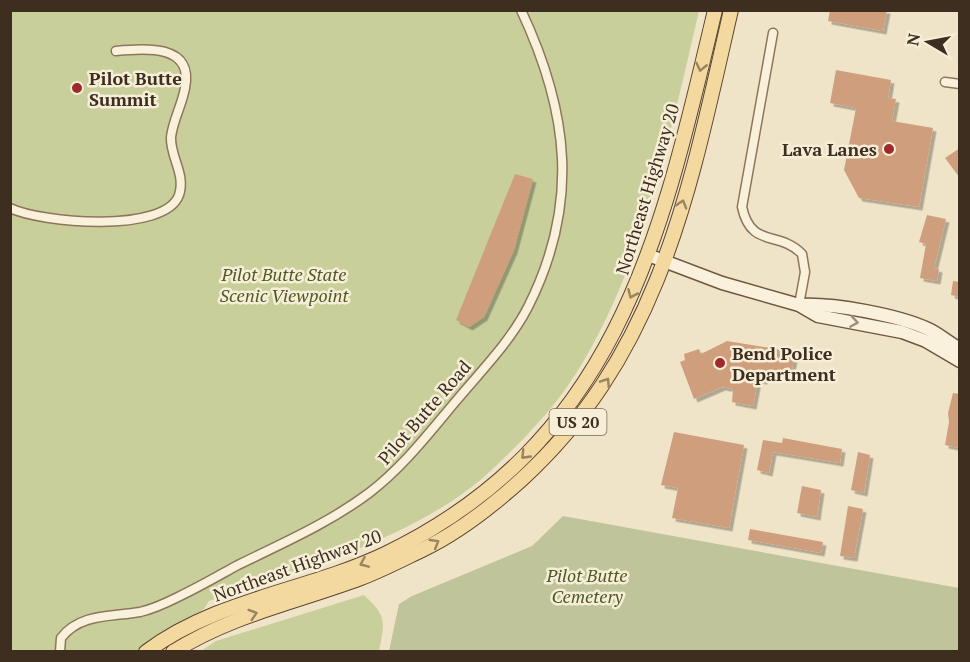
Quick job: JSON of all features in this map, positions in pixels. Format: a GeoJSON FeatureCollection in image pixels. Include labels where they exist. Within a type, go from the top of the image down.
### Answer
{"type":"FeatureCollection","features":[{"type":"Feature","properties":{"kind":"main road","name":"Northeast Highway 20"},"geometry":{"type":"LineString","coordinates":[[146,651],[212,614],[384,554],[420,536],[476,499],[514,466],[570,406],[594,372],[614,335],[648,255],[689,118],[715,10]]}},
{"type":"Feature","properties":{"kind":"main road","name":"Northeast Highway 20"},"geometry":{"type":"LineString","coordinates":[[173,651],[226,623],[363,578],[426,548],[467,524],[502,497],[542,460],[579,420],[606,384],[630,344],[665,261],[707,116],[731,10]]}},
{"type":"Feature","properties":{"kind":"main road"},"geometry":{"type":"LineString","coordinates":[[648,255],[726,284],[799,305],[818,316],[902,332],[926,341],[960,361]]}},
{"type":"Feature","properties":{"kind":"main road"},"geometry":{"type":"LineString","coordinates":[[799,305],[821,304],[909,322],[931,330],[960,350]]}},
{"type":"Feature","properties":{"kind":"street","name":"Pilot Butte Road"},"geometry":{"type":"LineString","coordinates":[[60,651],[61,638],[77,623],[87,619],[142,611],[178,598],[313,529],[368,494],[397,471],[499,351],[527,308],[546,265],[564,180],[561,136],[553,96],[541,52],[521,10]]}},
{"type":"Feature","properties":{"kind":"street"},"geometry":{"type":"LineString","coordinates":[[773,33],[742,207],[745,221],[751,230],[761,237],[788,243],[802,254],[805,272],[799,305]]}},
{"type":"Feature","properties":{"kind":"street"},"geometry":{"type":"LineString","coordinates":[[10,208],[42,219],[98,223],[157,213],[171,206],[179,195],[179,169],[171,138],[187,73],[183,64],[165,51],[146,48],[116,51]]}},
{"type":"Feature","properties":{"kind":"street"},"geometry":{"type":"LineString","coordinates":[[945,82],[960,84]]}},
{"type":"Feature","properties":{"kind":"green space","name":"Pilot Butte State Scenic Viewpoint"},"geometry":{"type":"Polygon","coordinates":[[[10,11],[699,11],[652,199],[619,291],[575,375],[542,418],[490,471],[444,506],[359,549],[209,601],[204,609],[135,652],[11,651],[10,11]]]}},
{"type":"Feature","properties":{"kind":"green space","name":"Pilot Butte Cemetery"},"geometry":{"type":"Polygon","coordinates":[[[563,516],[959,588],[959,651],[389,651],[399,604],[412,596],[532,546],[563,516]]]}},
{"type":"Feature","properties":{"kind":"green space"},"geometry":{"type":"Polygon","coordinates":[[[364,595],[377,609],[382,620],[379,651],[201,651],[216,641],[364,595]]]}},
{"type":"Feature","properties":{"kind":"building"},"geometry":{"type":"Polygon","coordinates":[[[830,10],[887,10],[883,31],[828,21],[830,10]]]}},
{"type":"Feature","properties":{"kind":"building","name":"Lava Lanes"},"geometry":{"type":"Polygon","coordinates":[[[836,70],[891,80],[888,98],[896,99],[892,121],[933,128],[919,207],[859,198],[844,170],[856,108],[830,103],[836,70]]]}},
{"type":"Feature","properties":{"kind":"building"},"geometry":{"type":"Polygon","coordinates":[[[960,148],[960,178],[945,158],[960,148]]]}},
{"type":"Feature","properties":{"kind":"building"},"geometry":{"type":"Polygon","coordinates":[[[515,174],[533,179],[514,250],[484,317],[469,327],[456,320],[515,174]]]}},
{"type":"Feature","properties":{"kind":"building"},"geometry":{"type":"Polygon","coordinates":[[[927,215],[946,219],[934,268],[939,269],[937,281],[920,278],[926,244],[919,242],[927,215]]]}},
{"type":"Feature","properties":{"kind":"building"},"geometry":{"type":"Polygon","coordinates":[[[953,281],[960,282],[960,297],[951,295],[953,281]]]}},
{"type":"Feature","properties":{"kind":"building"},"geometry":{"type":"Polygon","coordinates":[[[727,341],[795,352],[791,375],[765,370],[764,381],[758,380],[753,406],[732,402],[733,389],[722,387],[694,399],[680,362],[685,360],[684,354],[699,349],[701,354],[727,341]]]}},
{"type":"Feature","properties":{"kind":"building"},"geometry":{"type":"Polygon","coordinates":[[[953,393],[960,394],[960,448],[945,445],[949,422],[948,413],[953,393]]]}},
{"type":"Feature","properties":{"kind":"building"},"geometry":{"type":"Polygon","coordinates":[[[674,432],[744,445],[729,528],[672,518],[678,488],[661,485],[674,432]]]}},
{"type":"Feature","properties":{"kind":"building"},"geometry":{"type":"Polygon","coordinates":[[[783,438],[842,449],[840,463],[773,452],[769,473],[757,470],[763,440],[782,443],[783,438]]]}},
{"type":"Feature","properties":{"kind":"building"},"geometry":{"type":"Polygon","coordinates":[[[858,452],[870,455],[864,493],[851,490],[858,452]]]}},
{"type":"Feature","properties":{"kind":"building"},"geometry":{"type":"Polygon","coordinates":[[[802,486],[821,490],[817,517],[797,513],[802,486]]]}},
{"type":"Feature","properties":{"kind":"building"},"geometry":{"type":"Polygon","coordinates":[[[848,506],[863,509],[854,558],[840,556],[848,506]]]}},
{"type":"Feature","properties":{"kind":"building"},"geometry":{"type":"Polygon","coordinates":[[[750,529],[823,542],[821,553],[748,540],[750,529]]]}},
{"type":"Feature","properties":{"kind":"place","name":"Pilot Butte Summit"},"geometry":{"type":"Point","coordinates":[77,88]}},
{"type":"Feature","properties":{"kind":"place","name":"Lava Lanes"},"geometry":{"type":"Point","coordinates":[889,149]}},
{"type":"Feature","properties":{"kind":"place","name":"Bend Police Department"},"geometry":{"type":"Point","coordinates":[720,363]}}]}
